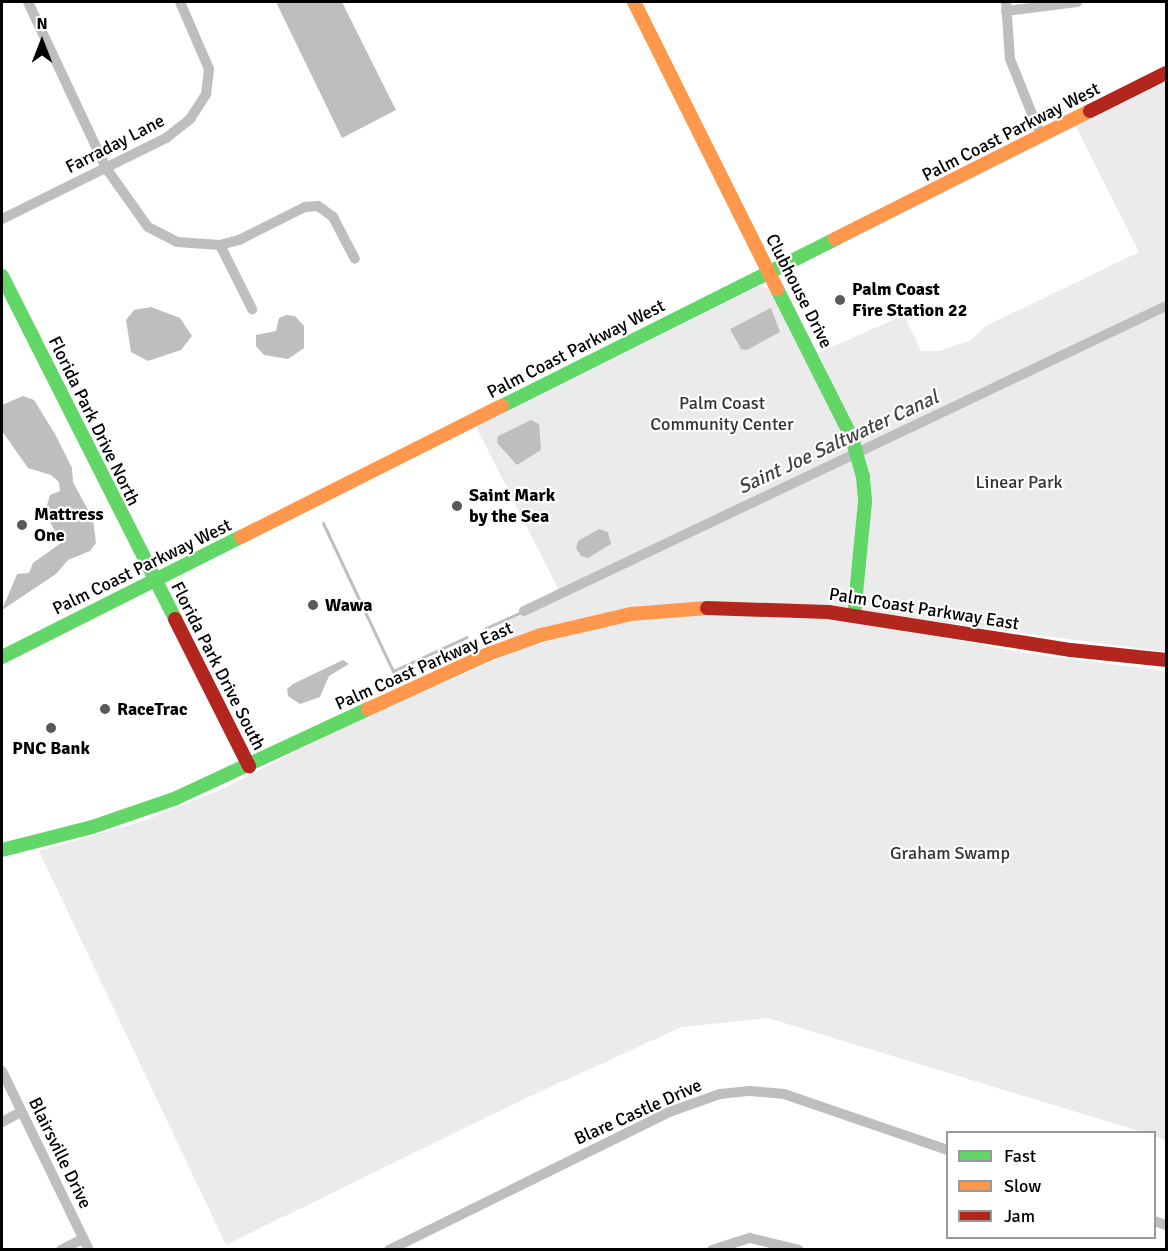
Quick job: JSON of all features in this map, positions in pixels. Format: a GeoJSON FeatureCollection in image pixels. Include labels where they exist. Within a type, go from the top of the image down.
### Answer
{"type":"FeatureCollection","features":[{"type":"Feature","properties":{"kind":"main road","name":"Clubhouse Drive"},"geometry":{"type":"LineString","coordinates":[[633,2],[769,272],[857,454],[865,502],[854,614]]}},
{"type":"Feature","properties":{"kind":"main road","name":"Palm Coast Parkway West"},"geometry":{"type":"LineString","coordinates":[[2,657],[1167,73]]}},
{"type":"Feature","properties":{"kind":"main road","name":"Florida Park Drive North"},"geometry":{"type":"LineString","coordinates":[[2,276],[154,582]]}},
{"type":"Feature","properties":{"kind":"main road","name":"Florida Park Drive South"},"geometry":{"type":"LineString","coordinates":[[154,582],[249,766]]}},
{"type":"Feature","properties":{"kind":"main road","name":"Palm Coast Parkway East"},"geometry":{"type":"LineString","coordinates":[[2,850],[128,816],[249,766],[464,664],[513,645],[591,622],[660,610],[722,607],[854,614],[1071,650],[1167,660]]}},
{"type":"Feature","properties":{"kind":"street"},"geometry":{"type":"LineString","coordinates":[[28,2],[106,168],[134,213],[156,233],[189,244],[220,245],[239,240],[305,207],[318,206],[333,217],[355,259]]}},
{"type":"Feature","properties":{"kind":"street","name":"Farraday Lane"},"geometry":{"type":"LineString","coordinates":[[2,219],[173,134],[190,119],[203,99],[209,64],[180,2]]}},
{"type":"Feature","properties":{"kind":"street"},"geometry":{"type":"LineString","coordinates":[[1041,136],[1015,78],[1006,7],[1077,2]]}},
{"type":"Feature","properties":{"kind":"street"},"geometry":{"type":"LineString","coordinates":[[220,245],[252,309]]}},
{"type":"Feature","properties":{"kind":"street","name":"Blairsville Drive"},"geometry":{"type":"LineString","coordinates":[[2,1071],[89,1250]]}},
{"type":"Feature","properties":{"kind":"street","name":"Blare Castle Drive"},"geometry":{"type":"LineString","coordinates":[[391,1249],[669,1112],[720,1094],[750,1090],[784,1094],[946,1149]]}},
{"type":"Feature","properties":{"kind":"street"},"geometry":{"type":"LineString","coordinates":[[2,1122],[21,1112]]}},
{"type":"Feature","properties":{"kind":"street"},"geometry":{"type":"LineString","coordinates":[[712,1250],[738,1239],[756,1238],[799,1250]]}},
{"type":"Feature","properties":{"kind":"street"},"geometry":{"type":"LineString","coordinates":[[61,1250],[83,1239]]}},
{"type":"Feature","properties":{"kind":"green space","name":"Linear Park"},"geometry":{"type":"Polygon","coordinates":[[[1166,79],[1166,652],[860,611],[871,481],[867,462],[818,353],[904,315],[921,351],[940,351],[971,340],[986,326],[1139,252],[1075,125],[1166,79]]]}},
{"type":"Feature","properties":{"kind":"green space","name":"Palm Coast Community Center"},"geometry":{"type":"Polygon","coordinates":[[[760,286],[769,289],[837,417],[854,464],[860,502],[846,608],[711,601],[513,640],[508,621],[563,598],[476,427],[760,286]]]}},
{"type":"Feature","properties":{"kind":"green space","name":"Graham Swamp"},"geometry":{"type":"Polygon","coordinates":[[[711,613],[850,620],[1025,653],[1166,671],[1166,1140],[1156,1136],[1156,1131],[1139,1131],[768,1018],[682,1027],[524,1099],[226,1245],[39,851],[143,821],[222,789],[357,721],[516,651],[603,625],[711,613]]]}},
{"type":"Feature","properties":{"kind":"shaded area"},"geometry":{"type":"Polygon","coordinates":[[[276,2],[342,2],[396,110],[342,138],[276,2]]]}},
{"type":"Feature","properties":{"kind":"shaded area"},"geometry":{"type":"Polygon","coordinates":[[[151,307],[180,318],[192,336],[181,350],[148,361],[131,352],[126,320],[134,310],[151,307]]]}},
{"type":"Feature","properties":{"kind":"shaded area"},"geometry":{"type":"Polygon","coordinates":[[[771,308],[780,332],[747,350],[741,349],[730,329],[771,308]]]}},
{"type":"Feature","properties":{"kind":"shaded area"},"geometry":{"type":"Polygon","coordinates":[[[286,315],[295,316],[304,326],[304,348],[288,359],[264,355],[256,346],[256,335],[276,331],[279,318],[286,315]]]}},
{"type":"Feature","properties":{"kind":"shaded area"},"geometry":{"type":"Polygon","coordinates":[[[23,396],[34,400],[72,468],[73,482],[93,519],[96,543],[90,551],[68,560],[56,574],[2,610],[17,574],[29,573],[33,563],[61,543],[45,512],[50,495],[60,491],[59,482],[51,475],[28,468],[2,431],[2,405],[23,396]]]}},
{"type":"Feature","properties":{"kind":"shaded area"},"geometry":{"type":"Polygon","coordinates":[[[531,420],[539,424],[541,450],[517,465],[497,443],[498,436],[531,420]]]}},
{"type":"Feature","properties":{"kind":"shaded area"},"geometry":{"type":"Polygon","coordinates":[[[599,529],[608,532],[611,544],[588,558],[581,556],[576,548],[578,541],[599,529]]]}},
{"type":"Feature","properties":{"kind":"shaded area"},"geometry":{"type":"Polygon","coordinates":[[[343,660],[349,664],[329,676],[320,697],[300,704],[288,696],[287,689],[293,684],[343,660]]]}},
{"type":"Feature","properties":{"kind":"waterway","name":"Saint Joe Saltwater Canal"},"geometry":{"type":"LineString","coordinates":[[524,611],[1166,306]]}},
{"type":"Feature","properties":{"kind":"waterway"},"geometry":{"type":"LineString","coordinates":[[323,523],[393,671],[467,637]]}},
{"type":"Feature","properties":{"kind":"waterway"},"geometry":{"type":"LineString","coordinates":[[486,628],[524,611]]}},
{"type":"Feature","properties":{"kind":"traffic: fast"},"geometry":{"type":"LineString","coordinates":[[502,406],[835,239]]}},
{"type":"Feature","properties":{"kind":"traffic: fast"},"geometry":{"type":"LineString","coordinates":[[2,276],[175,619]]}},
{"type":"Feature","properties":{"kind":"traffic: fast"},"geometry":{"type":"LineString","coordinates":[[777,289],[852,438],[863,477],[865,502],[854,614]]}},
{"type":"Feature","properties":{"kind":"traffic: fast"},"geometry":{"type":"LineString","coordinates":[[2,657],[241,537]]}},
{"type":"Feature","properties":{"kind":"traffic: fast"},"geometry":{"type":"LineString","coordinates":[[2,850],[92,827],[174,799],[368,709]]}},
{"type":"Feature","properties":{"kind":"traffic: slow"},"geometry":{"type":"LineString","coordinates":[[634,2],[777,289]]}},
{"type":"Feature","properties":{"kind":"traffic: slow"},"geometry":{"type":"LineString","coordinates":[[835,239],[1090,111]]}},
{"type":"Feature","properties":{"kind":"traffic: slow"},"geometry":{"type":"LineString","coordinates":[[241,537],[502,406]]}},
{"type":"Feature","properties":{"kind":"traffic: slow"},"geometry":{"type":"LineString","coordinates":[[368,709],[488,654],[541,635],[631,614],[707,608]]}},
{"type":"Feature","properties":{"kind":"traffic: jam"},"geometry":{"type":"LineString","coordinates":[[1090,111],[1166,73]]}},
{"type":"Feature","properties":{"kind":"traffic: jam"},"geometry":{"type":"LineString","coordinates":[[707,608],[828,612],[1071,650],[1166,660]]}},
{"type":"Feature","properties":{"kind":"traffic: jam"},"geometry":{"type":"LineString","coordinates":[[175,619],[249,766]]}},
{"type":"Feature","properties":{"kind":"place","name":"Palm Coast Fire Station 22"},"geometry":{"type":"Point","coordinates":[840,300]}},
{"type":"Feature","properties":{"kind":"place","name":"Saint Mark by the Sea"},"geometry":{"type":"Point","coordinates":[457,506]}},
{"type":"Feature","properties":{"kind":"place","name":"Mattress One"},"geometry":{"type":"Point","coordinates":[22,525]}},
{"type":"Feature","properties":{"kind":"place","name":"Wawa"},"geometry":{"type":"Point","coordinates":[313,605]}},
{"type":"Feature","properties":{"kind":"place","name":"RaceTrac"},"geometry":{"type":"Point","coordinates":[105,709]}},
{"type":"Feature","properties":{"kind":"place","name":"PNC Bank"},"geometry":{"type":"Point","coordinates":[51,728]}}]}
